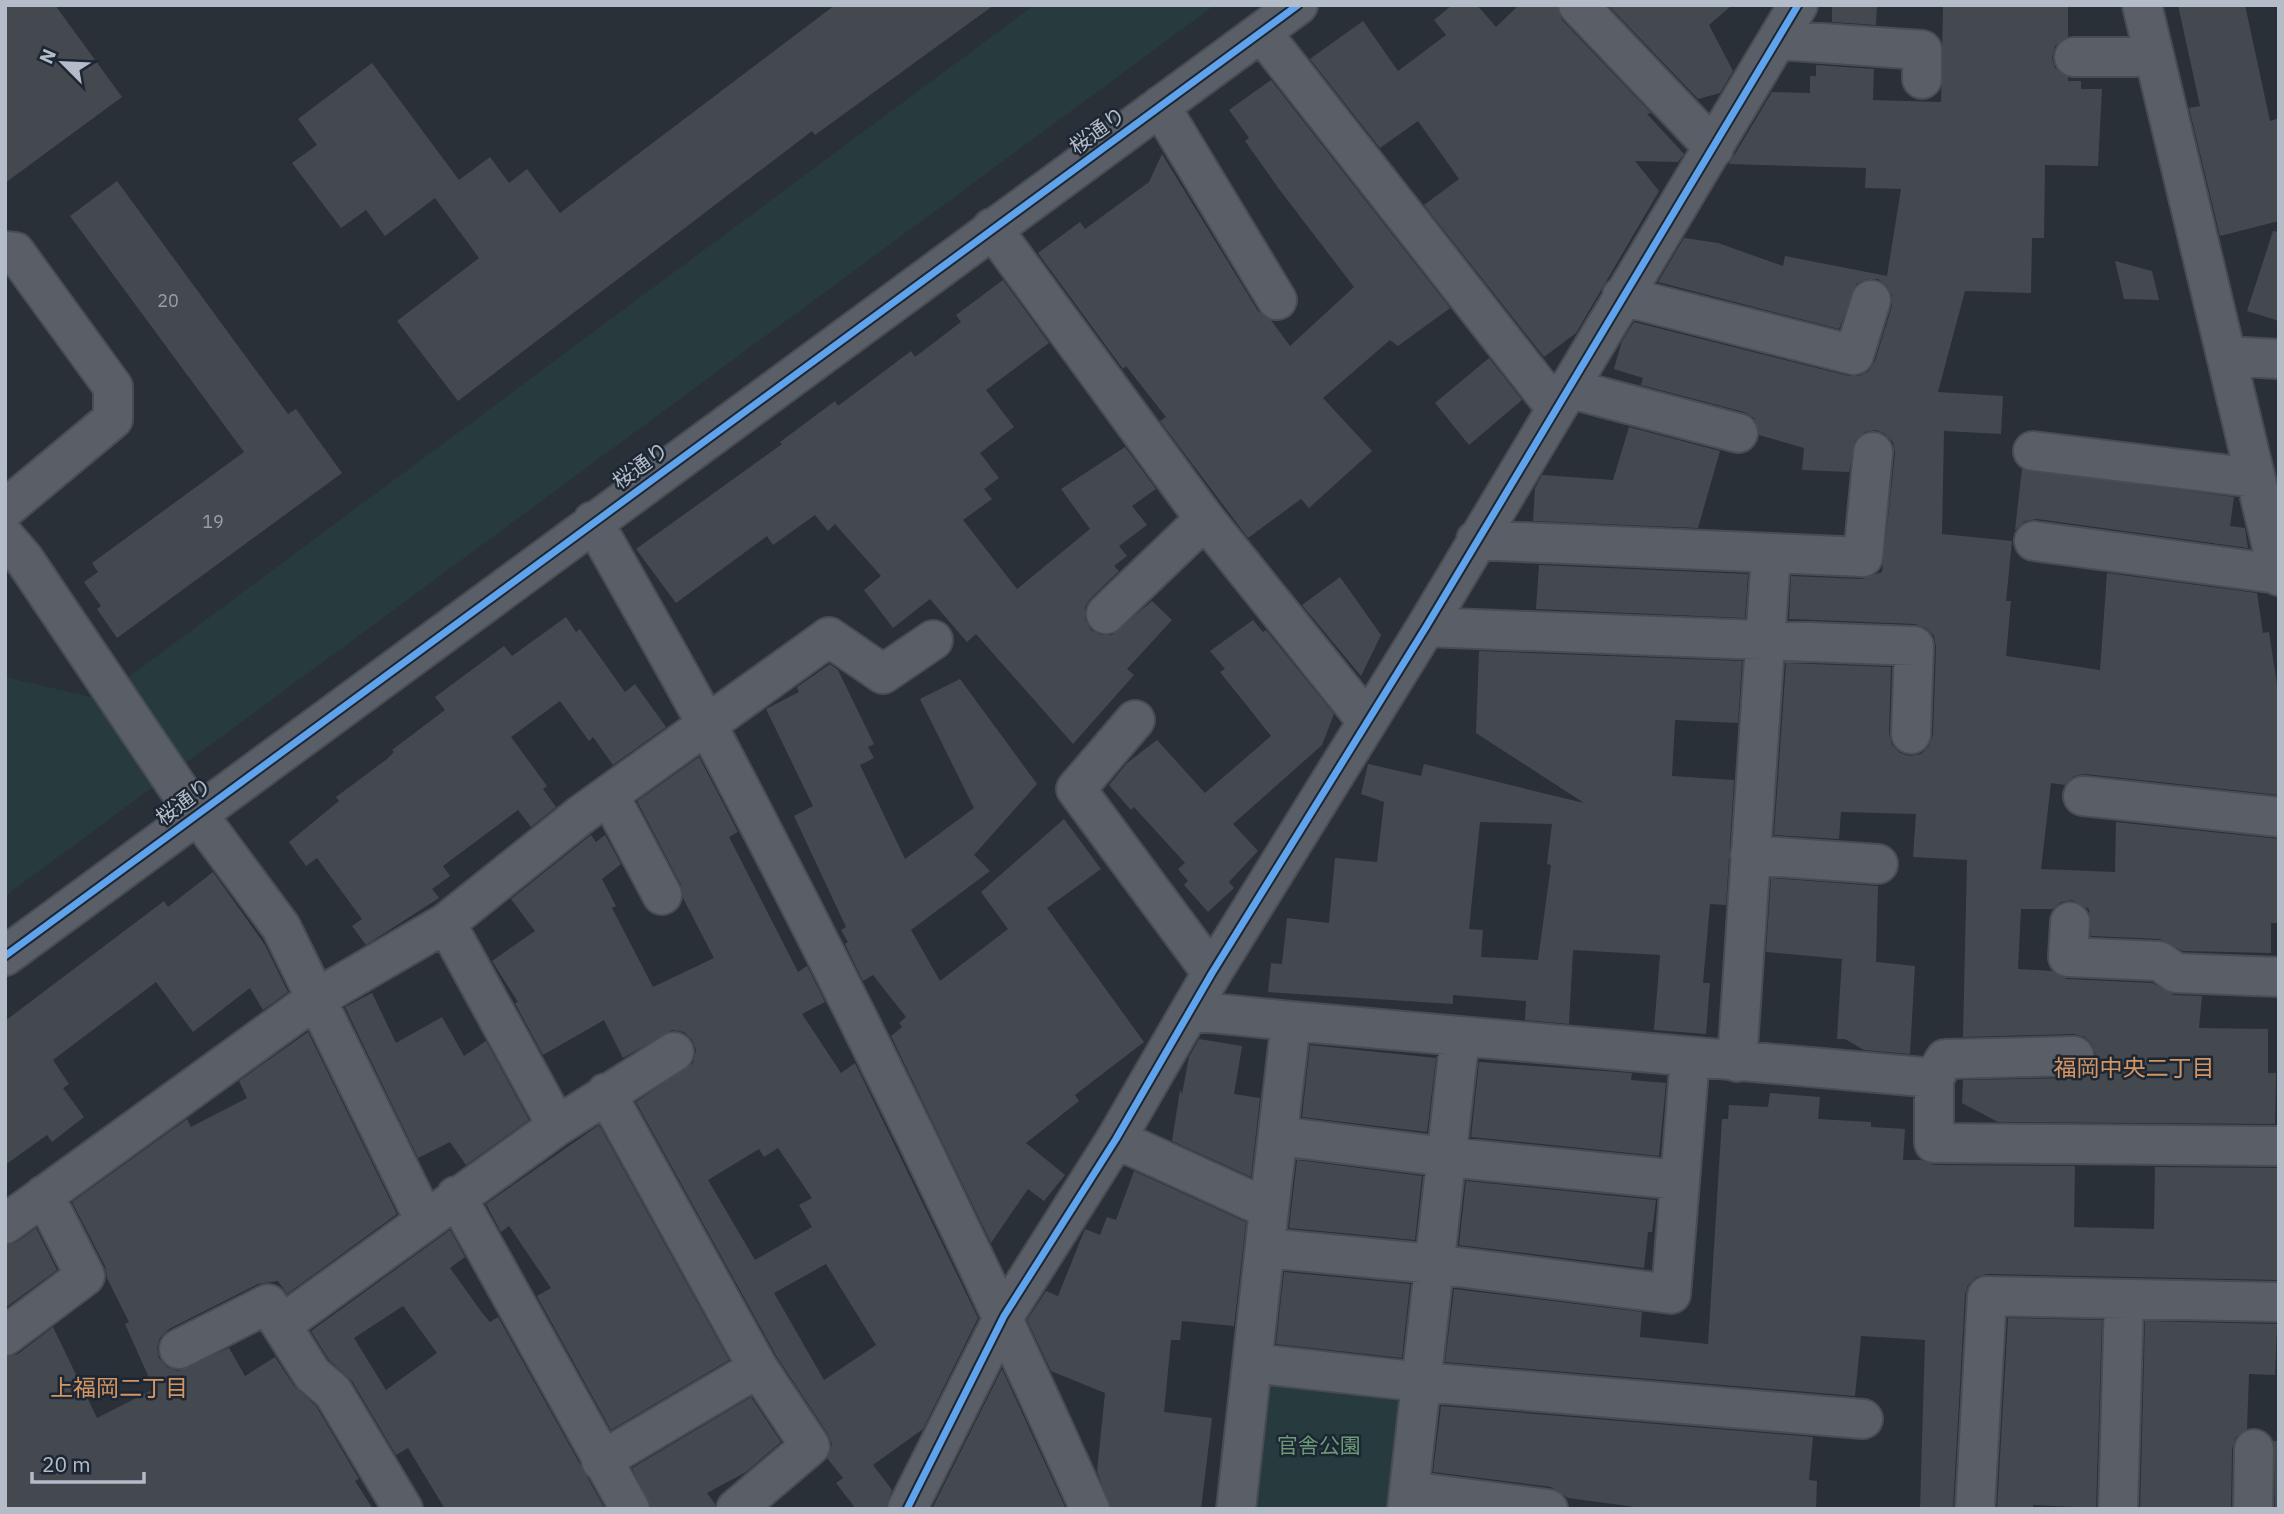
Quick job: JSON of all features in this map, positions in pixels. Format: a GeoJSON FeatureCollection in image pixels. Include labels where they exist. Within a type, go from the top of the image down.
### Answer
{"type":"FeatureCollection","features":[{"type":"Feature","properties":{"kind":"street","name":"桜通り"},"geometry":{"type":"LineString","coordinates":[[5,956],[1298,5]]}},
{"type":"Feature","properties":{"kind":"street"},"geometry":{"type":"LineString","coordinates":[[1578,5],[1714,148]]}},
{"type":"Feature","properties":{"kind":"street"},"geometry":{"type":"LineString","coordinates":[[907,1509],[1004,1316],[1116,1139],[1212,974],[1426,627],[1798,5]]}},
{"type":"Feature","properties":{"kind":"street"},"geometry":{"type":"LineString","coordinates":[[2034,541],[2278,575],[2273,528],[2255,478],[2142,5]]}},
{"type":"Feature","properties":{"kind":"street"},"geometry":{"type":"LineString","coordinates":[[1262,33],[1561,398],[1738,433]]}},
{"type":"Feature","properties":{"kind":"street"},"geometry":{"type":"LineString","coordinates":[[1778,40],[1922,50],[1922,79]]}},
{"type":"Feature","properties":{"kind":"street"},"geometry":{"type":"LineString","coordinates":[[2074,57],[2153,57]]}},
{"type":"Feature","properties":{"kind":"street"},"geometry":{"type":"LineString","coordinates":[[1160,106],[1277,300]]}},
{"type":"Feature","properties":{"kind":"street"},"geometry":{"type":"LineString","coordinates":[[992,228],[1205,519],[1367,721]]}},
{"type":"Feature","properties":{"kind":"street"},"geometry":{"type":"LineString","coordinates":[[5,251],[15,252],[113,387],[113,419],[5,509]]}},
{"type":"Feature","properties":{"kind":"street"},"geometry":{"type":"LineString","coordinates":[[1622,296],[1854,355],[1871,300]]}},
{"type":"Feature","properties":{"kind":"street"},"geometry":{"type":"LineString","coordinates":[[2226,356],[2279,359]]}},
{"type":"Feature","properties":{"kind":"street"},"geometry":{"type":"LineString","coordinates":[[2033,451],[2255,478]]}},
{"type":"Feature","properties":{"kind":"street"},"geometry":{"type":"LineString","coordinates":[[1476,540],[1863,557],[1872,452]]}},
{"type":"Feature","properties":{"kind":"street"},"geometry":{"type":"LineString","coordinates":[[1106,614],[1205,519]]}},
{"type":"Feature","properties":{"kind":"street"},"geometry":{"type":"LineString","coordinates":[[593,521],[706,724],[1004,1316],[1090,1509]]}},
{"type":"Feature","properties":{"kind":"street"},"geometry":{"type":"LineString","coordinates":[[5,537],[281,927],[314,1000],[425,1222]]}},
{"type":"Feature","properties":{"kind":"street"},"geometry":{"type":"LineString","coordinates":[[1737,1062],[1763,638],[1771,554]]}},
{"type":"Feature","properties":{"kind":"street"},"geometry":{"type":"LineString","coordinates":[[1426,627],[1763,638],[1914,646],[1911,734]]}},
{"type":"Feature","properties":{"kind":"street"},"geometry":{"type":"LineString","coordinates":[[5,1224],[314,1000],[446,923],[609,795],[829,637],[883,674],[933,640]]}},
{"type":"Feature","properties":{"kind":"street"},"geometry":{"type":"LineString","coordinates":[[1135,720],[1076,789],[1212,974]]}},
{"type":"Feature","properties":{"kind":"street"},"geometry":{"type":"LineString","coordinates":[[609,795],[662,895]]}},
{"type":"Feature","properties":{"kind":"street"},"geometry":{"type":"LineString","coordinates":[[2083,796],[2279,817]]}},
{"type":"Feature","properties":{"kind":"street"},"geometry":{"type":"LineString","coordinates":[[1749,855],[1878,864]]}},
{"type":"Feature","properties":{"kind":"street"},"geometry":{"type":"LineString","coordinates":[[2070,922],[2068,957],[2159,961],[2176,973],[2279,977]]}},
{"type":"Feature","properties":{"kind":"street"},"geometry":{"type":"LineString","coordinates":[[446,923],[557,1126]]}},
{"type":"Feature","properties":{"kind":"street"},"geometry":{"type":"LineString","coordinates":[[1192,1012],[1737,1062],[1934,1077]]}},
{"type":"Feature","properties":{"kind":"street"},"geometry":{"type":"LineString","coordinates":[[1236,1509],[1291,1021]]}},
{"type":"Feature","properties":{"kind":"street"},"geometry":{"type":"LineString","coordinates":[[1460,1036],[1408,1500],[1548,1509]]}},
{"type":"Feature","properties":{"kind":"street"},"geometry":{"type":"LineString","coordinates":[[281,1325],[425,1222],[456,1196],[606,1093],[674,1052]]}},
{"type":"Feature","properties":{"kind":"street"},"geometry":{"type":"LineString","coordinates":[[2074,1056],[1945,1059],[1934,1077],[1934,1143],[2279,1146]]}},
{"type":"Feature","properties":{"kind":"street"},"geometry":{"type":"LineString","coordinates":[[1266,1248],[1434,1264],[1671,1294],[1690,1057]]}},
{"type":"Feature","properties":{"kind":"street"},"geometry":{"type":"LineString","coordinates":[[606,1093],[758,1368],[810,1446],[736,1509]]}},
{"type":"Feature","properties":{"kind":"street"},"geometry":{"type":"LineString","coordinates":[[1279,1136],[1447,1157],[1680,1180]]}},
{"type":"Feature","properties":{"kind":"street"},"geometry":{"type":"LineString","coordinates":[[1116,1139],[1269,1209]]}},
{"type":"Feature","properties":{"kind":"street"},"geometry":{"type":"LineString","coordinates":[[5,1336],[85,1276],[44,1195]]}},
{"type":"Feature","properties":{"kind":"street"},"geometry":{"type":"LineString","coordinates":[[456,1196],[630,1509]]}},
{"type":"Feature","properties":{"kind":"street"},"geometry":{"type":"LineString","coordinates":[[1975,1509],[1987,1296],[2279,1302]]}},
{"type":"Feature","properties":{"kind":"street"},"geometry":{"type":"LineString","coordinates":[[2118,1509],[2124,1299]]}},
{"type":"Feature","properties":{"kind":"street"},"geometry":{"type":"LineString","coordinates":[[179,1349],[268,1304],[312,1374],[333,1392],[403,1509]]}},
{"type":"Feature","properties":{"kind":"street"},"geometry":{"type":"LineString","coordinates":[[1252,1363],[1421,1382],[1863,1419]]}},
{"type":"Feature","properties":{"kind":"street"},"geometry":{"type":"LineString","coordinates":[[601,1461],[758,1368]]}},
{"type":"Feature","properties":{"kind":"street"},"geometry":{"type":"LineString","coordinates":[[2253,1509],[2254,1449]]}},
{"type":"Feature","properties":{"kind":"green space"},"geometry":{"type":"Polygon","coordinates":[[[1034,5],[1215,5],[5,896],[5,677],[99,699],[1034,5]]]}},
{"type":"Feature","properties":{"kind":"green space","name":"官舎公園"},"geometry":{"type":"Polygon","coordinates":[[[1264,1377],[1404,1397],[1391,1509],[1249,1509],[1264,1377]]]}},
{"type":"Feature","properties":{"kind":"building"},"geometry":{"type":"Polygon","coordinates":[[[5,5],[55,5],[122,97],[5,183],[5,5]]]}},
{"type":"Feature","properties":{"kind":"building"},"geometry":{"type":"Polygon","coordinates":[[[835,5],[994,5],[815,135],[812,131],[458,401],[397,321],[479,258],[435,198],[385,236],[366,210],[341,228],[292,163],[317,145],[298,119],[372,63],[459,180],[490,157],[509,183],[527,169],[560,213],[835,5]]]}},
{"type":"Feature","properties":{"kind":"building"},"geometry":{"type":"Polygon","coordinates":[[[1452,5],[1477,5],[1496,27],[1519,5],[1557,5],[1562,20],[1651,113],[1647,114],[1684,154],[1678,162],[1635,161],[1659,191],[1576,333],[1544,357],[1424,205],[1459,179],[1418,121],[1380,148],[1310,59],[1363,21],[1398,71],[1446,35],[1434,20],[1452,5]]]}},
{"type":"Feature","properties":{"kind":"building"},"geometry":{"type":"Polygon","coordinates":[[[1608,5],[1732,5],[1709,25],[1733,71],[1720,93],[1698,99],[1608,5]]]}},
{"type":"Feature","properties":{"kind":"building"},"geometry":{"type":"Polygon","coordinates":[[[1832,5],[1877,5],[1876,25],[1832,22],[1832,5]]]}},
{"type":"Feature","properties":{"kind":"building"},"geometry":{"type":"Polygon","coordinates":[[[2068,5],[2068,37],[2055,46],[2052,58],[2055,68],[2068,77],[2068,81],[2081,81],[2081,89],[2102,89],[2098,166],[2045,165],[2044,238],[2032,238],[2031,293],[1965,291],[1938,392],[2003,396],[2001,434],[1944,431],[1942,534],[2012,541],[2006,601],[2011,601],[2006,656],[2100,670],[2107,573],[2257,593],[2263,633],[2269,632],[2279,698],[2279,795],[2085,774],[2074,776],[2065,785],[2051,783],[2041,869],[2115,872],[2116,822],[2279,839],[2279,923],[2271,923],[2271,953],[2183,951],[2160,939],[2091,936],[2089,909],[2072,900],[2061,902],[2053,909],[2021,909],[2018,969],[2052,971],[2067,979],[2152,983],[2174,995],[2202,996],[2199,1028],[2268,1029],[2268,1073],[2276,1073],[2275,1124],[1998,1122],[1962,1103],[1963,1080],[2075,1078],[2086,1074],[2093,1067],[2096,1056],[2092,1044],[2085,1037],[2074,1034],[1963,1037],[1967,860],[1913,857],[1916,814],[1841,812],[1839,839],[1774,835],[1786,663],[1891,667],[1889,733],[1892,745],[1900,753],[1910,756],[1921,754],[1929,746],[1933,735],[1936,647],[1934,636],[1926,628],[1915,624],[1789,619],[1791,576],[1862,579],[1882,572],[1895,454],[1893,442],[1876,430],[1865,432],[1855,440],[1849,472],[1802,470],[1804,448],[1759,435],[1754,418],[1744,412],[1641,385],[1643,378],[1614,369],[1622,341],[1634,322],[1849,376],[1859,376],[1869,371],[1875,361],[1892,306],[1892,295],[1887,286],[1878,279],[1867,279],[1856,284],[1839,329],[1658,282],[1684,238],[1718,243],[1783,266],[1785,256],[1887,276],[1901,189],[1865,188],[1866,168],[1729,164],[1772,92],[1810,93],[1810,76],[1816,76],[1816,65],[1874,69],[1873,100],[1941,102],[1943,7],[2068,5]]]}},
{"type":"Feature","properties":{"kind":"building"},"geometry":{"type":"Polygon","coordinates":[[[2178,5],[2245,5],[2270,121],[2279,118],[2279,221],[2220,236],[2189,108],[2200,106],[2178,5]]]}},
{"type":"Feature","properties":{"kind":"building"},"geometry":{"type":"Polygon","coordinates":[[[1271,80],[1450,308],[1398,346],[1390,340],[1323,398],[1372,451],[1309,508],[1301,499],[1248,538],[1160,421],[1166,417],[1126,366],[1123,369],[1038,253],[1080,222],[1085,229],[1149,182],[1162,154],[1258,311],[1271,320],[1290,346],[1354,287],[1245,141],[1249,138],[1229,110],[1271,80]]]}},
{"type":"Feature","properties":{"kind":"building"},"geometry":{"type":"Polygon","coordinates":[[[117,181],[288,414],[296,409],[342,473],[117,638],[97,609],[101,606],[84,582],[98,572],[92,563],[244,452],[70,216],[117,181]]]}},
{"type":"Feature","properties":{"kind":"building"},"geometry":{"type":"Polygon","coordinates":[[[2273,231],[2279,232],[2279,321],[2247,311],[2273,231]]]}},
{"type":"Feature","properties":{"kind":"building"},"geometry":{"type":"Polygon","coordinates":[[[2115,261],[2152,271],[2159,300],[2124,299],[2115,261]]]}},
{"type":"Feature","properties":{"kind":"building"},"geometry":{"type":"Polygon","coordinates":[[[1003,280],[1049,343],[986,390],[1014,427],[980,453],[999,478],[984,489],[992,499],[963,520],[1017,589],[1090,529],[1061,489],[1125,447],[1156,489],[1132,506],[1147,525],[1119,546],[1127,556],[1114,566],[1119,571],[1090,599],[1085,607],[1085,619],[1091,630],[1101,635],[1112,635],[1152,601],[1172,620],[1127,669],[1134,675],[1073,744],[976,634],[967,642],[930,599],[893,628],[864,590],[881,576],[835,524],[828,531],[815,515],[773,545],[767,536],[676,603],[636,549],[782,444],[780,442],[835,401],[838,406],[911,351],[915,357],[961,322],[956,315],[1003,280]]]}},
{"type":"Feature","properties":{"kind":"building"},"geometry":{"type":"Polygon","coordinates":[[[1489,358],[1522,400],[1469,445],[1435,403],[1489,358]]]}},
{"type":"Feature","properties":{"kind":"building"},"geometry":{"type":"Polygon","coordinates":[[[1629,427],[1720,451],[1698,528],[1533,521],[1535,488],[1542,475],[1613,480],[1629,427]]]}},
{"type":"Feature","properties":{"kind":"building"},"geometry":{"type":"Polygon","coordinates":[[[2022,469],[2234,497],[2230,526],[2245,528],[2248,548],[2037,519],[2025,521],[2015,530],[2022,469]]]}},
{"type":"Feature","properties":{"kind":"building"},"geometry":{"type":"Polygon","coordinates":[[[1539,565],[1748,574],[1745,618],[1536,609],[1539,565]]]}},
{"type":"Feature","properties":{"kind":"building"},"geometry":{"type":"Polygon","coordinates":[[[1340,577],[1381,635],[1361,676],[1302,605],[1340,577]]]}},
{"type":"Feature","properties":{"kind":"building"},"geometry":{"type":"Polygon","coordinates":[[[566,617],[576,632],[580,629],[625,692],[635,684],[666,727],[613,765],[593,737],[589,741],[560,701],[511,737],[547,786],[543,789],[556,807],[531,827],[518,810],[443,866],[450,876],[432,889],[439,898],[366,945],[352,926],[362,919],[317,858],[306,866],[289,842],[339,801],[336,797],[387,759],[394,752],[392,750],[445,710],[435,697],[504,646],[512,656],[566,617]]]}},
{"type":"Feature","properties":{"kind":"building"},"geometry":{"type":"Polygon","coordinates":[[[1253,620],[1263,632],[1266,630],[1334,714],[1322,745],[1233,824],[1258,851],[1229,882],[1234,888],[1208,912],[1184,885],[1188,881],[1178,869],[1185,863],[1134,807],[1131,810],[1109,785],[1127,763],[1157,740],[1205,793],[1271,736],[1220,672],[1225,669],[1210,651],[1253,620]]]}},
{"type":"Feature","properties":{"kind":"building"},"geometry":{"type":"Polygon","coordinates":[[[1479,651],[1742,661],[1738,723],[1675,720],[1672,776],[1734,780],[1726,905],[1710,904],[1703,983],[1710,983],[1706,1034],[1654,1030],[1660,955],[1573,950],[1569,1024],[1525,1020],[1526,1001],[1453,995],[1453,1004],[1268,992],[1271,963],[1282,964],[1287,918],[1329,923],[1335,858],[1377,862],[1384,802],[1361,794],[1368,764],[1421,776],[1424,764],[1584,803],[1476,733],[1479,651]],[[1480,822],[1469,929],[1483,930],[1481,957],[1538,960],[1551,865],[1547,864],[1552,824],[1480,822]]]}},
{"type":"Feature","properties":{"kind":"building"},"geometry":{"type":"Polygon","coordinates":[[[830,664],[838,670],[874,744],[868,747],[874,758],[860,765],[905,859],[974,808],[920,699],[960,679],[1037,784],[974,855],[990,871],[911,930],[940,981],[1008,929],[981,892],[1064,819],[1101,869],[1047,908],[1144,1042],[1075,1095],[1079,1101],[1026,1143],[1065,1175],[1044,1201],[1028,1189],[991,1243],[891,1036],[902,1027],[899,1023],[906,1017],[873,975],[863,981],[845,944],[848,942],[841,930],[846,927],[794,816],[813,806],[766,709],[799,692],[797,687],[830,664]]]}},
{"type":"Feature","properties":{"kind":"building"},"geometry":{"type":"Polygon","coordinates":[[[699,757],[738,832],[729,837],[798,972],[807,966],[825,1002],[802,1014],[841,1073],[855,1063],[978,1318],[923,1429],[873,1465],[892,1490],[885,1509],[856,1509],[836,1483],[843,1478],[827,1458],[832,1444],[828,1434],[777,1357],[636,1102],[693,1063],[696,1050],[692,1040],[684,1032],[672,1030],[623,1058],[604,1020],[543,1055],[515,1003],[518,1002],[492,961],[535,931],[511,899],[591,835],[596,842],[605,835],[621,864],[602,879],[616,906],[612,908],[653,987],[714,958],[683,898],[681,885],[637,801],[699,757]],[[778,1148],[764,1157],[759,1149],[708,1180],[755,1260],[812,1227],[799,1205],[812,1198],[778,1148]],[[826,1264],[774,1293],[824,1380],[876,1345],[826,1264]]]}},
{"type":"Feature","properties":{"kind":"building"},"geometry":{"type":"Polygon","coordinates":[[[213,872],[265,945],[288,992],[263,1010],[250,988],[193,1032],[156,982],[53,1060],[69,1084],[63,1088],[84,1117],[52,1142],[47,1135],[5,1165],[5,1021],[164,901],[168,907],[213,872]]]}},
{"type":"Feature","properties":{"kind":"building"},"geometry":{"type":"Polygon","coordinates":[[[1771,878],[1878,886],[1876,962],[1915,966],[1910,1054],[1864,1050],[1845,1039],[1837,1039],[1842,959],[1766,952],[1771,878]]]}},
{"type":"Feature","properties":{"kind":"building"},"geometry":{"type":"Polygon","coordinates":[[[372,993],[396,1043],[442,1017],[464,1056],[486,1041],[529,1120],[466,1165],[450,1142],[418,1158],[345,1007],[372,993]]]}},
{"type":"Feature","properties":{"kind":"building"},"geometry":{"type":"Polygon","coordinates":[[[308,1032],[397,1214],[287,1294],[278,1281],[258,1284],[169,1329],[160,1338],[157,1348],[159,1358],[167,1367],[178,1371],[229,1348],[245,1376],[275,1357],[294,1386],[316,1406],[359,1479],[355,1481],[373,1509],[5,1509],[5,1357],[18,1354],[53,1327],[97,1418],[154,1389],[125,1324],[129,1322],[107,1278],[105,1266],[72,1202],[187,1119],[191,1127],[247,1098],[239,1081],[308,1032]]]}},
{"type":"Feature","properties":{"kind":"building"},"geometry":{"type":"Polygon","coordinates":[[[1199,1039],[1242,1046],[1234,1094],[1260,1098],[1251,1177],[1172,1141],[1180,1090],[1182,1094],[1189,1057],[1199,1039]]]}},
{"type":"Feature","properties":{"kind":"building"},"geometry":{"type":"Polygon","coordinates":[[[1310,1045],[1436,1058],[1427,1132],[1302,1117],[1310,1045]]]}},
{"type":"Feature","properties":{"kind":"building"},"geometry":{"type":"Polygon","coordinates":[[[1479,1062],[1632,1073],[1631,1080],[1666,1083],[1659,1156],[1471,1137],[1479,1062]]]}},
{"type":"Feature","properties":{"kind":"building"},"geometry":{"type":"Polygon","coordinates":[[[1770,1093],[1820,1097],[1818,1119],[1871,1122],[1871,1127],[1905,1129],[1903,1160],[1921,1160],[1934,1165],[2075,1166],[2074,1227],[2154,1229],[2155,1167],[2279,1168],[2279,1280],[1987,1274],[1976,1277],[1968,1285],[1965,1295],[1953,1509],[1920,1509],[1925,1340],[1861,1336],[1855,1396],[1445,1362],[1454,1289],[1642,1312],[1640,1337],[1708,1344],[1722,1119],[1728,1119],[1729,1105],[1768,1107],[1770,1093]]]}},
{"type":"Feature","properties":{"kind":"building"},"geometry":{"type":"Polygon","coordinates":[[[599,1125],[729,1360],[611,1430],[537,1296],[551,1288],[509,1226],[501,1232],[486,1204],[599,1125]]]}},
{"type":"Feature","properties":{"kind":"building"},"geometry":{"type":"Polygon","coordinates":[[[1297,1160],[1422,1176],[1415,1240],[1289,1228],[1297,1160]]]}},
{"type":"Feature","properties":{"kind":"building"},"geometry":{"type":"Polygon","coordinates":[[[1134,1171],[1246,1222],[1234,1326],[1182,1321],[1180,1340],[1171,1340],[1164,1412],[1212,1418],[1201,1509],[1111,1509],[1097,1471],[1105,1393],[1051,1371],[1027,1320],[1046,1291],[1058,1296],[1085,1229],[1100,1235],[1107,1217],[1116,1220],[1134,1171]]]}},
{"type":"Feature","properties":{"kind":"building"},"geometry":{"type":"Polygon","coordinates":[[[1466,1181],[1656,1200],[1652,1232],[1648,1232],[1644,1268],[1459,1245],[1466,1181]]]}},
{"type":"Feature","properties":{"kind":"building"},"geometry":{"type":"Polygon","coordinates":[[[36,1228],[57,1270],[5,1308],[5,1246],[17,1242],[36,1228]]]}},
{"type":"Feature","properties":{"kind":"building"},"geometry":{"type":"Polygon","coordinates":[[[450,1230],[465,1257],[450,1268],[490,1322],[498,1317],[605,1509],[445,1509],[408,1448],[396,1455],[352,1381],[329,1360],[311,1331],[450,1230]],[[403,1306],[354,1338],[386,1390],[437,1353],[403,1306]]]}},
{"type":"Feature","properties":{"kind":"building"},"geometry":{"type":"Polygon","coordinates":[[[1284,1272],[1410,1284],[1402,1358],[1276,1344],[1284,1272]]]}},
{"type":"Feature","properties":{"kind":"building"},"geometry":{"type":"Polygon","coordinates":[[[2008,1318],[2102,1320],[2096,1508],[2033,1505],[2033,1509],[1997,1509],[2008,1318]]]}},
{"type":"Feature","properties":{"kind":"building"},"geometry":{"type":"Polygon","coordinates":[[[2145,1321],[2277,1324],[2275,1375],[2249,1374],[2247,1429],[2236,1437],[2232,1449],[2231,1509],[2140,1509],[2145,1321]]]}},
{"type":"Feature","properties":{"kind":"building"},"geometry":{"type":"Polygon","coordinates":[[[1002,1369],[1066,1509],[932,1509],[1002,1369]]]}},
{"type":"Feature","properties":{"kind":"building"},"geometry":{"type":"Polygon","coordinates":[[[751,1397],[781,1442],[746,1472],[707,1493],[715,1504],[715,1509],[652,1509],[632,1468],[751,1397]]]}},
{"type":"Feature","properties":{"kind":"building"},"geometry":{"type":"Polygon","coordinates":[[[1441,1406],[1813,1437],[1809,1480],[1817,1481],[1816,1509],[1650,1509],[1568,1498],[1551,1487],[1433,1472],[1441,1406]]]}},
{"type":"Feature","properties":{"kind":"building"},"geometry":{"type":"Polygon","coordinates":[[[2274,1441],[2279,1441],[2279,1509],[2275,1509],[2274,1441]]]}},
{"type":"Feature","properties":{"kind":"cycle path"},"geometry":{"type":"LineString","coordinates":[[5,956],[1298,5]]}},
{"type":"Feature","properties":{"kind":"cycle path"},"geometry":{"type":"LineString","coordinates":[[907,1509],[1004,1316],[1116,1139],[1212,973],[1426,627],[1798,5]]}},
{"type":"Feature","properties":{"kind":"district","name":"福岡中央二丁目"},"geometry":{"type":"Point","coordinates":[2134,1067]}},
{"type":"Feature","properties":{"kind":"district","name":"上福岡二丁目"},"geometry":{"type":"Point","coordinates":[119,1387]}}]}
